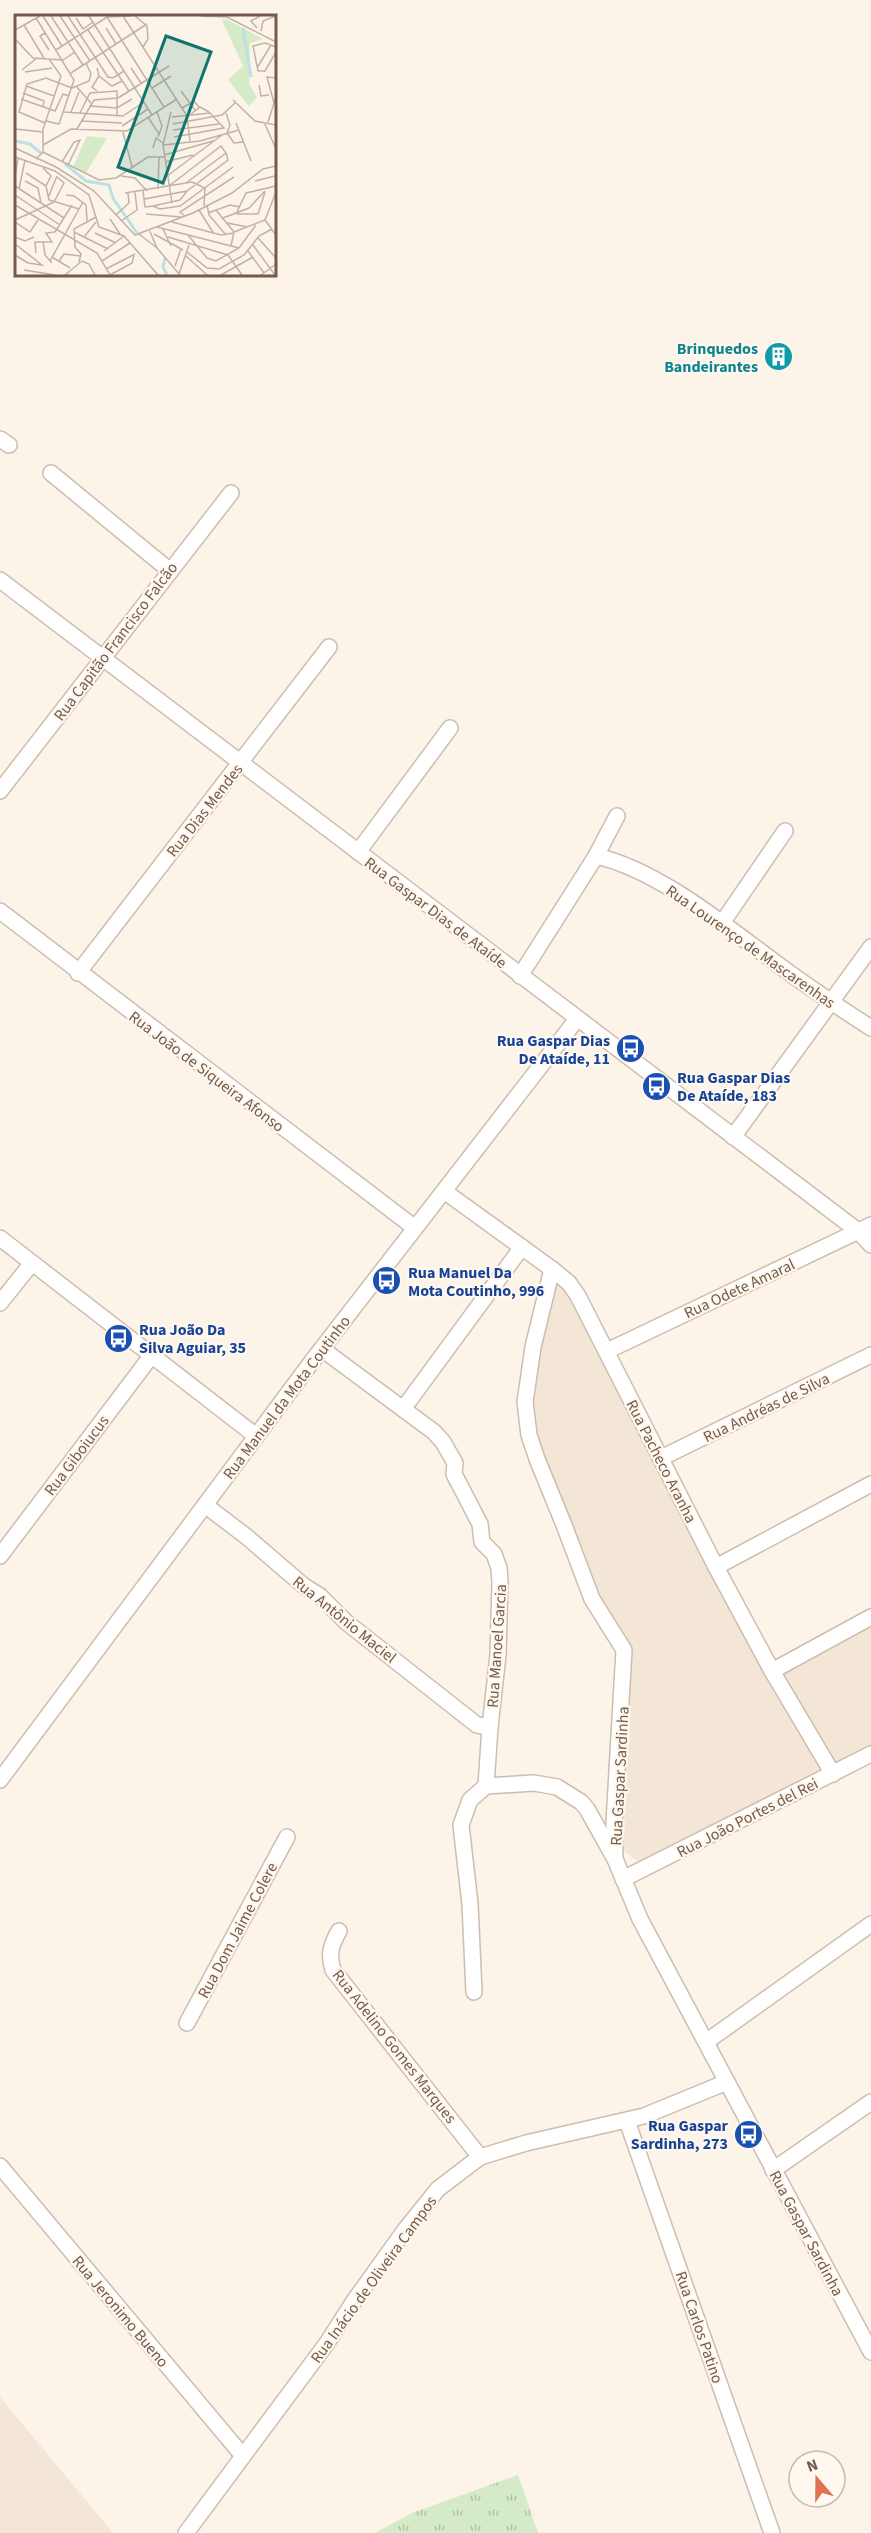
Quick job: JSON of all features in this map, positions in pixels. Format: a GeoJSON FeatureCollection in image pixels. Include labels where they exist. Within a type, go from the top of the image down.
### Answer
{"type":"FeatureCollection","features":[{"type":"Feature","properties":{"kind":"street"},"geometry":{"type":"LineString","coordinates":[[51,473],[169,570]]}},
{"type":"Feature","properties":{"kind":"street","name":"Rua Capitão Francisco Falcão"},"geometry":{"type":"LineString","coordinates":[[0,791],[169,570],[231,493]]}},
{"type":"Feature","properties":{"kind":"street","name":"Rua Gaspar Dias de Ataíde"},"geometry":{"type":"LineString","coordinates":[[0,580],[733,1137],[865,1228],[871,1245]]}},
{"type":"Feature","properties":{"kind":"street","name":"Rua Dias Mendes"},"geometry":{"type":"LineString","coordinates":[[78,973],[330,647]]}},
{"type":"Feature","properties":{"kind":"street"},"geometry":{"type":"LineString","coordinates":[[358,852],[450,729]]}},
{"type":"Feature","properties":{"kind":"street"},"geometry":{"type":"LineString","coordinates":[[520,976],[596,856],[617,816]]}},
{"type":"Feature","properties":{"kind":"street"},"geometry":{"type":"LineString","coordinates":[[722,923],[785,831]]}},
{"type":"Feature","properties":{"kind":"street","name":"Rua Lourenço de Mascarenhas"},"geometry":{"type":"LineString","coordinates":[[596,856],[621,862],[662,884],[722,923],[871,1028]]}},
{"type":"Feature","properties":{"kind":"street","name":"Rua João de Siqueira Afonso"},"geometry":{"type":"LineString","coordinates":[[0,911],[78,973],[415,1228]]}},
{"type":"Feature","properties":{"kind":"street"},"geometry":{"type":"LineString","coordinates":[[733,1137],[871,947]]}},
{"type":"Feature","properties":{"kind":"street","name":"Rua Manuel da Mota Coutinho"},"geometry":{"type":"LineString","coordinates":[[0,1780],[256,1436],[577,1019]]}},
{"type":"Feature","properties":{"kind":"street","name":"Rua Pacheco Aranha"},"geometry":{"type":"LineString","coordinates":[[444,1191],[552,1269],[569,1283],[578,1296],[716,1567],[772,1671],[833,1774]]}},
{"type":"Feature","properties":{"kind":"street","name":"Rua Odete Amaral"},"geometry":{"type":"LineString","coordinates":[[607,1351],[865,1228]]}},
{"type":"Feature","properties":{"kind":"street"},"geometry":{"type":"LineString","coordinates":[[0,1238],[256,1436]]}},
{"type":"Feature","properties":{"kind":"street"},"geometry":{"type":"LineString","coordinates":[[322,1349],[404,1409],[522,1247]]}},
{"type":"Feature","properties":{"kind":"street"},"geometry":{"type":"LineString","coordinates":[[0,1303],[32,1263]]}},
{"type":"Feature","properties":{"kind":"street","name":"Rua Gaspar Sardinha"},"geometry":{"type":"LineString","coordinates":[[552,1269],[532,1347],[525,1402],[530,1436],[537,1459],[592,1599],[624,1650],[614,1823],[615,1859],[640,1920],[871,2352]]}},
{"type":"Feature","properties":{"kind":"street","name":"Rua Giboiucus"},"geometry":{"type":"LineString","coordinates":[[0,1556],[152,1355]]}},
{"type":"Feature","properties":{"kind":"street","name":"Rua Andréas de Silva"},"geometry":{"type":"LineString","coordinates":[[661,1458],[871,1355]]}},
{"type":"Feature","properties":{"kind":"street","name":"Rua Manoel Garcia"},"geometry":{"type":"LineString","coordinates":[[404,1409],[434,1432],[448,1449],[455,1463],[454,1474],[480,1524],[482,1542],[494,1554],[499,1568],[498,1654],[486,1786]]}},
{"type":"Feature","properties":{"kind":"street"},"geometry":{"type":"LineString","coordinates":[[716,1567],[871,1484]]}},
{"type":"Feature","properties":{"kind":"street","name":"Rua Antônio Maciel"},"geometry":{"type":"LineString","coordinates":[[205,1504],[304,1586],[320,1596],[346,1622],[477,1725],[490,1727]]}},
{"type":"Feature","properties":{"kind":"street"},"geometry":{"type":"LineString","coordinates":[[772,1671],[871,1617]]}},
{"type":"Feature","properties":{"kind":"street","name":"Rua João Portes del Rei"},"geometry":{"type":"LineString","coordinates":[[623,1880],[871,1754]]}},
{"type":"Feature","properties":{"kind":"street"},"geometry":{"type":"LineString","coordinates":[[474,1992],[470,1904],[461,1825],[470,1800],[486,1786],[534,1783],[563,1791],[581,1802],[587,1809],[604,1844],[615,1859]]}},
{"type":"Feature","properties":{"kind":"street","name":"Rua Dom Jaime Colere"},"geometry":{"type":"LineString","coordinates":[[187,2023],[286,1838]]}},
{"type":"Feature","properties":{"kind":"street"},"geometry":{"type":"LineString","coordinates":[[706,2042],[871,1924]]}},
{"type":"Feature","properties":{"kind":"street","name":"Rua Adelino Gomes Marques"},"geometry":{"type":"LineString","coordinates":[[339,1931],[331,1945],[330,1958],[333,1970],[480,2157]]}},
{"type":"Feature","properties":{"kind":"street","name":"Rua Inácio de Oliveira Campos"},"geometry":{"type":"LineString","coordinates":[[186,2533],[327,2343],[405,2230],[438,2189],[480,2157],[526,2143],[627,2121],[727,2082]]}},
{"type":"Feature","properties":{"kind":"street"},"geometry":{"type":"LineString","coordinates":[[773,2170],[871,2102]]}},
{"type":"Feature","properties":{"kind":"street","name":"Rua Carlos Patino"},"geometry":{"type":"LineString","coordinates":[[627,2121],[772,2533]]}},
{"type":"Feature","properties":{"kind":"street","name":"Rua Jeronimo Bueno"},"geometry":{"type":"LineString","coordinates":[[0,2166],[243,2456]]}},
{"type":"Feature","properties":{"kind":"shaded area"},"geometry":{"type":"Polygon","coordinates":[[[550,1262],[582,1292],[770,1676],[871,1623],[871,1751],[642,1864],[616,1845],[629,1653],[595,1596],[534,1441],[531,1386],[550,1262]]]}},
{"type":"Feature","properties":{"kind":"shaded area"},"geometry":{"type":"Polygon","coordinates":[[[0,2397],[113,2533],[0,2533],[0,2397]]]}},
{"type":"Feature","properties":{"kind":"green space"},"geometry":{"type":"Polygon","coordinates":[[[518,2475],[538,2533],[375,2533],[412,2513],[518,2475]]]}},
{"type":"Feature","properties":{"kind":"place","name":"Brinquedos Bandeirantes"},"geometry":{"type":"Point","coordinates":[779,357]}},
{"type":"Feature","properties":{"kind":"place","name":"Rua Gaspar Dias De Ataíde, 11"},"geometry":{"type":"Point","coordinates":[631,1049]}},
{"type":"Feature","properties":{"kind":"place","name":"Rua Gaspar Dias De Ataíde, 183"},"geometry":{"type":"Point","coordinates":[656,1086]}},
{"type":"Feature","properties":{"kind":"place","name":"Rua Manuel Da Mota Coutinho, 996"},"geometry":{"type":"Point","coordinates":[387,1281]}},
{"type":"Feature","properties":{"kind":"place","name":"Rua João Da Silva Aguiar, 35"},"geometry":{"type":"Point","coordinates":[118,1338]}},
{"type":"Feature","properties":{"kind":"place","name":"Rua Gaspar Sardinha, 273"},"geometry":{"type":"Point","coordinates":[749,2134]}}]}
